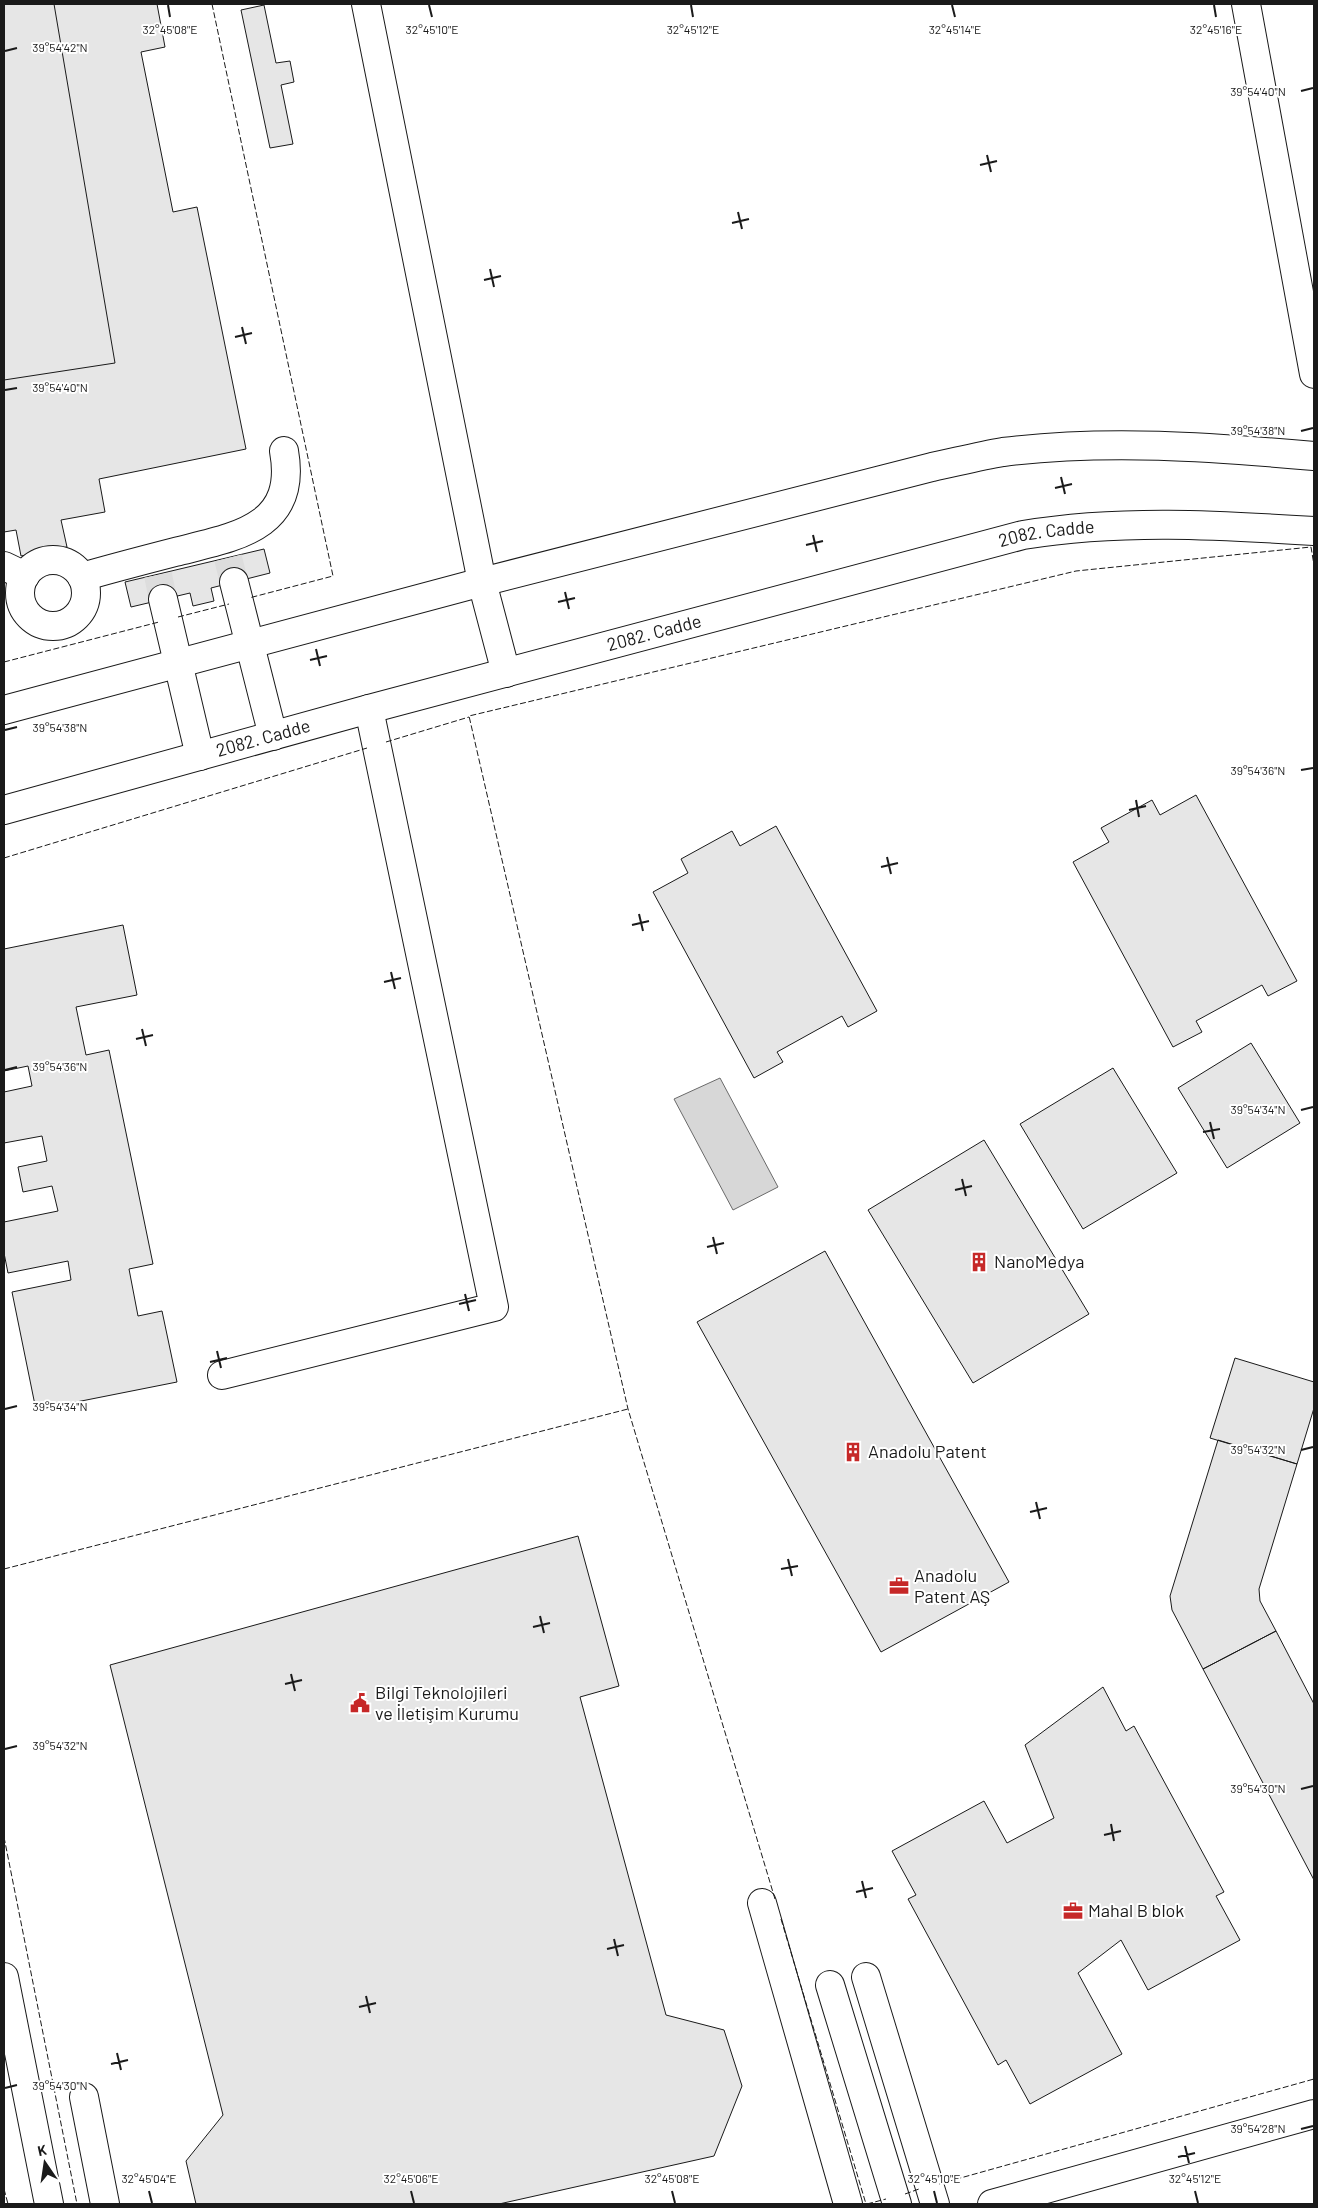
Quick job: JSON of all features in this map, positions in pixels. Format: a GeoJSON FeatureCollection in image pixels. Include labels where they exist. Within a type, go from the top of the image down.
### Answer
{"type":"FeatureCollection","features":[{"type":"Feature","properties":{"kind":"street"},"geometry":{"type":"LineString","coordinates":[[366,4],[482,582],[506,673]]}},
{"type":"Feature","properties":{"kind":"street"},"geometry":{"type":"LineString","coordinates":[[1246,4],[1314,374]]}},
{"type":"Feature","properties":{"kind":"street"},"geometry":{"type":"LineString","coordinates":[[4,710],[482,582],[932,467],[1001,453],[1065,446],[1138,445],[1210,447],[1314,456]]}},
{"type":"Feature","properties":{"kind":"street"},"geometry":{"type":"LineString","coordinates":[[82,577],[158,577],[229,560],[256,528],[269,517],[280,502],[286,486],[288,468],[284,451]]}},
{"type":"Feature","properties":{"kind":"street","name":"2082. Cadde"},"geometry":{"type":"LineString","coordinates":[[4,810],[369,709],[1023,535],[1063,528],[1157,524],[1314,531]]}},
{"type":"Feature","properties":{"kind":"street"},"geometry":{"type":"LineString","coordinates":[[53,560],[64,562],[75,568],[82,577],[87,590],[85,605],[76,617],[64,625],[49,626],[35,621],[25,611],[14,571],[32,568],[53,560]]}},
{"type":"Feature","properties":{"kind":"street"},"geometry":{"type":"LineString","coordinates":[[229,560],[273,736]]}},
{"type":"Feature","properties":{"kind":"street"},"geometry":{"type":"LineString","coordinates":[[158,577],[200,756]]}},
{"type":"Feature","properties":{"kind":"street"},"geometry":{"type":"LineString","coordinates":[[222,1375],[494,1307],[369,709]]}},
{"type":"Feature","properties":{"kind":"street"},"geometry":{"type":"LineString","coordinates":[[762,1903],[848,2204]]}},
{"type":"Feature","properties":{"kind":"street"},"geometry":{"type":"LineString","coordinates":[[4,1977],[49,2204]]}},
{"type":"Feature","properties":{"kind":"street"},"geometry":{"type":"LineString","coordinates":[[866,1977],[935,2204]]}},
{"type":"Feature","properties":{"kind":"street"},"geometry":{"type":"LineString","coordinates":[[830,1985],[897,2204]]}},
{"type":"Feature","properties":{"kind":"street"},"geometry":{"type":"LineString","coordinates":[[84,2097],[105,2204]]}},
{"type":"Feature","properties":{"kind":"street"},"geometry":{"type":"LineString","coordinates":[[992,2204],[1314,2114]]}},
{"type":"Feature","properties":{"kind":"shaded area"},"geometry":{"type":"Polygon","coordinates":[[[720,1078],[778,1187],[733,1210],[674,1099],[720,1078]]]}},
{"type":"Feature","properties":{"kind":"building"},"geometry":{"type":"Polygon","coordinates":[[[4,4],[157,4],[165,47],[141,52],[173,212],[197,207],[246,449],[99,479],[105,512],[61,520],[67,547],[21,556],[16,530],[4,532],[4,4]]]}},
{"type":"Feature","properties":{"kind":"building"},"geometry":{"type":"Polygon","coordinates":[[[4,4],[54,4],[115,363],[4,380],[4,4]]]}},
{"type":"Feature","properties":{"kind":"building"},"geometry":{"type":"Polygon","coordinates":[[[264,5],[276,63],[290,61],[294,82],[281,85],[293,144],[270,148],[241,10],[264,5]]]}},
{"type":"Feature","properties":{"kind":"building"},"geometry":{"type":"Polygon","coordinates":[[[264,549],[270,573],[211,588],[214,601],[193,606],[190,593],[131,607],[125,582],[264,549]]]}},
{"type":"Feature","properties":{"kind":"building"},"geometry":{"type":"Polygon","coordinates":[[[1196,795],[1297,981],[1268,996],[1262,985],[1196,1021],[1202,1032],[1173,1047],[1073,862],[1109,842],[1101,828],[1152,800],[1160,815],[1196,795]]]}},
{"type":"Feature","properties":{"kind":"building"},"geometry":{"type":"Polygon","coordinates":[[[776,826],[877,1011],[848,1027],[842,1016],[777,1052],[783,1062],[754,1078],[653,892],[688,873],[681,859],[732,831],[740,846],[776,826]]]}},
{"type":"Feature","properties":{"kind":"building"},"geometry":{"type":"Polygon","coordinates":[[[123,925],[137,995],[76,1007],[86,1055],[109,1050],[153,1264],[129,1269],[138,1316],[162,1311],[177,1382],[36,1410],[12,1292],[71,1280],[68,1261],[8,1273],[4,1253],[4,1222],[58,1211],[52,1186],[23,1192],[18,1167],[47,1161],[42,1136],[4,1143],[4,1092],[32,1086],[28,1066],[4,1071],[4,949],[123,925]]]}},
{"type":"Feature","properties":{"kind":"building"},"geometry":{"type":"Polygon","coordinates":[[[1251,1043],[1300,1123],[1227,1168],[1178,1088],[1251,1043]]]}},
{"type":"Feature","properties":{"kind":"building"},"geometry":{"type":"Polygon","coordinates":[[[1113,1068],[1177,1173],[1083,1229],[1020,1124],[1113,1068]]]}},
{"type":"Feature","properties":{"kind":"building","name":"NanoMedya"},"geometry":{"type":"Polygon","coordinates":[[[984,1140],[1089,1314],[973,1383],[868,1210],[984,1140]]]}},
{"type":"Feature","properties":{"kind":"building","name":"Anadolu Patent"},"geometry":{"type":"Polygon","coordinates":[[[825,1251],[1009,1582],[881,1652],[697,1322],[825,1251]]]}},
{"type":"Feature","properties":{"kind":"building"},"geometry":{"type":"Polygon","coordinates":[[[1235,1358],[1314,1382],[1314,1408],[1297,1464],[1210,1438],[1235,1358]]]}},
{"type":"Feature","properties":{"kind":"building"},"geometry":{"type":"Polygon","coordinates":[[[1218,1440],[1297,1464],[1259,1589],[1260,1601],[1276,1631],[1203,1669],[1172,1610],[1170,1596],[1218,1440]]]}},
{"type":"Feature","properties":{"kind":"building"},"geometry":{"type":"Polygon","coordinates":[[[578,1536],[619,1686],[580,1697],[666,2015],[724,2030],[742,2086],[714,2156],[499,2204],[196,2204],[186,2161],[223,2115],[110,1665],[578,1536]]]}},
{"type":"Feature","properties":{"kind":"building"},"geometry":{"type":"Polygon","coordinates":[[[1276,1631],[1314,1704],[1314,1880],[1203,1669],[1276,1631]]]}},
{"type":"Feature","properties":{"kind":"building"},"geometry":{"type":"Polygon","coordinates":[[[1103,1687],[1126,1731],[1134,1726],[1224,1892],[1216,1896],[1240,1940],[1148,1990],[1121,1940],[1078,1973],[1122,2054],[1030,2104],[1006,2060],[998,2065],[908,1899],[916,1895],[892,1851],[984,1801],[1007,1843],[1054,1818],[1025,1745],[1103,1687]]]}},
{"type":"Feature","properties":{"kind":"tunnel"},"geometry":{"type":"LineString","coordinates":[[228,558],[234,582]]}},
{"type":"Feature","properties":{"kind":"tunnel"},"geometry":{"type":"LineString","coordinates":[[158,575],[163,599]]}},
{"type":"Feature","properties":{"kind":"fence"},"geometry":{"type":"LineString","coordinates":[[212,4],[333,576],[249,598]]}},
{"type":"Feature","properties":{"kind":"fence"},"geometry":{"type":"LineString","coordinates":[[775,1899],[628,1409],[469,716],[1076,571],[1311,547],[1314,565]]}},
{"type":"Feature","properties":{"kind":"fence"},"geometry":{"type":"LineString","coordinates":[[178,617],[229,604]]}},
{"type":"Feature","properties":{"kind":"fence"},"geometry":{"type":"LineString","coordinates":[[4,662],[159,622]]}},
{"type":"Feature","properties":{"kind":"fence"},"geometry":{"type":"LineString","coordinates":[[386,742],[469,717]]}},
{"type":"Feature","properties":{"kind":"fence"},"geometry":{"type":"LineString","coordinates":[[4,858],[367,748]]}},
{"type":"Feature","properties":{"kind":"fence"},"geometry":{"type":"LineString","coordinates":[[4,1569],[628,1409]]}},
{"type":"Feature","properties":{"kind":"fence"},"geometry":{"type":"LineString","coordinates":[[4,1837],[77,2204]]}},
{"type":"Feature","properties":{"kind":"fence"},"geometry":{"type":"LineString","coordinates":[[781,1919],[866,2204]]}},
{"type":"Feature","properties":{"kind":"fence"},"geometry":{"type":"LineString","coordinates":[[939,2184],[1314,2079]]}},
{"type":"Feature","properties":{"kind":"fence"},"geometry":{"type":"LineString","coordinates":[[4,2189],[8,2204]]}},
{"type":"Feature","properties":{"kind":"fence"},"geometry":{"type":"LineString","coordinates":[[905,2194],[919,2189]]}},
{"type":"Feature","properties":{"kind":"fence"},"geometry":{"type":"LineString","coordinates":[[867,2204],[886,2199]]}},
{"type":"Feature","properties":{"kind":"place","name":"NanoMedya"},"geometry":{"type":"Point","coordinates":[979,1262]}},
{"type":"Feature","properties":{"kind":"place","name":"Anadolu Patent"},"geometry":{"type":"Point","coordinates":[853,1452]}},
{"type":"Feature","properties":{"kind":"place","name":"Anadolu Patent AŞ"},"geometry":{"type":"Point","coordinates":[899,1586]}},
{"type":"Feature","properties":{"kind":"place","name":"Bilgi Teknolojileri ve İletişim Kurumu"},"geometry":{"type":"Point","coordinates":[360,1703]}},
{"type":"Feature","properties":{"kind":"place","name":"Mahal B blok"},"geometry":{"type":"Point","coordinates":[1073,1911]}}]}
